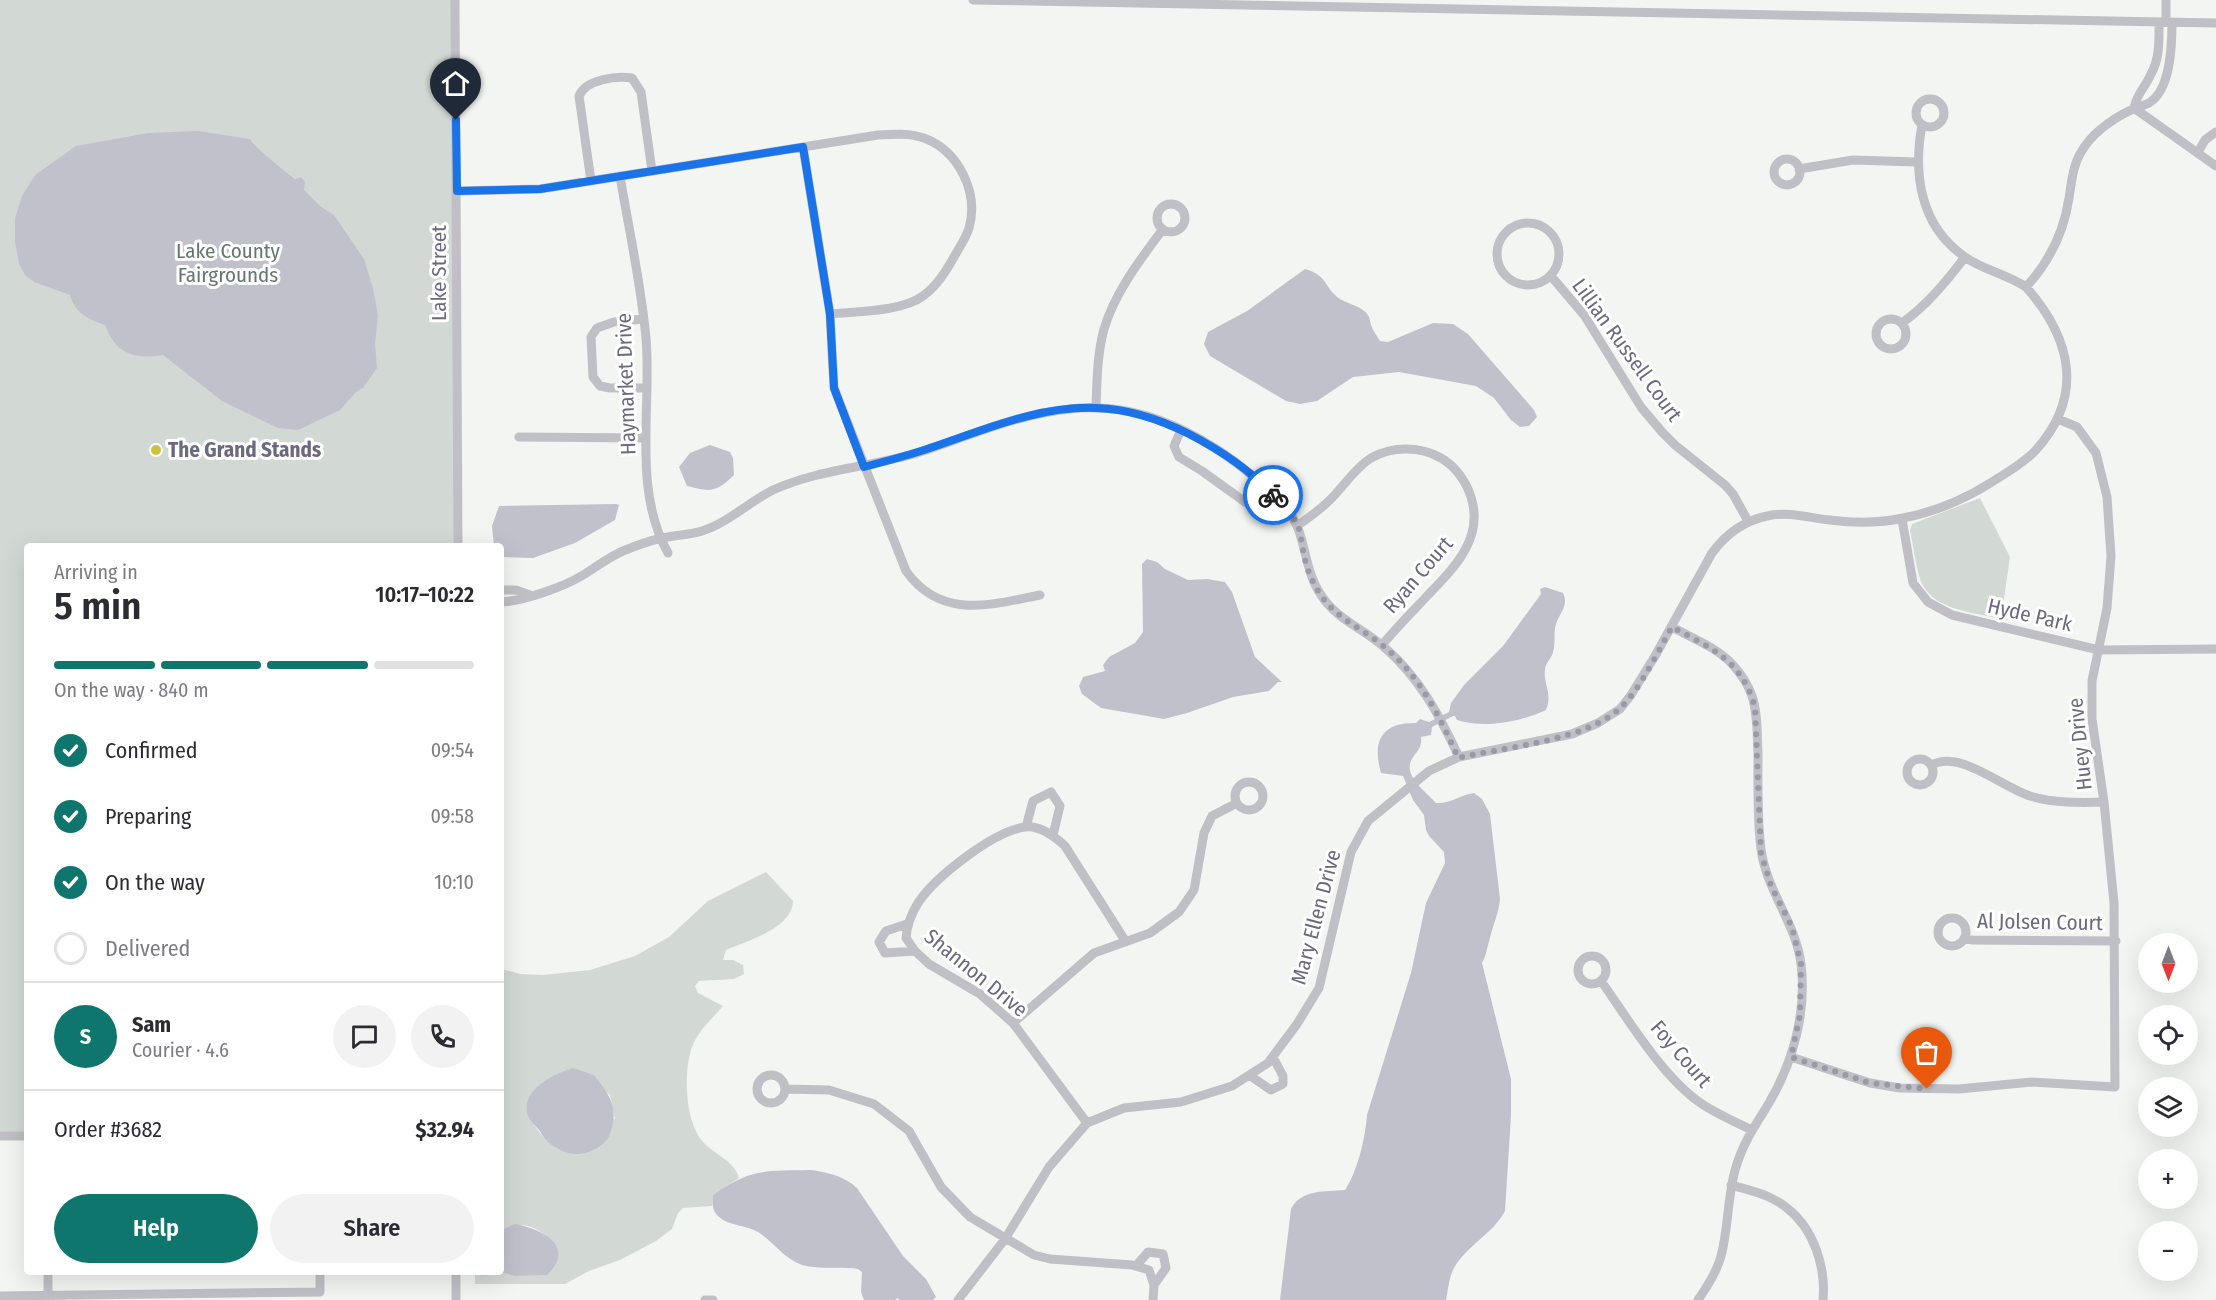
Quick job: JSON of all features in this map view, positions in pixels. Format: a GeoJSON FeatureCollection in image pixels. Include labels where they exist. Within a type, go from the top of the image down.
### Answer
{"type":"FeatureCollection","features":[{"type":"Feature","properties":{"kind":"street","name":"Lake Street"},"geometry":{"type":"LineString","coordinates":[[455,0],[458,543]]}},
{"type":"Feature","properties":{"kind":"street"},"geometry":{"type":"LineString","coordinates":[[973,0],[1473,4],[2216,23]]}},
{"type":"Feature","properties":{"kind":"street"},"geometry":{"type":"LineString","coordinates":[[2026,287],[2045,264],[2060,237],[2069,198],[2071,175],[2085,145],[2102,128],[2134,108],[2150,102],[2163,82],[2171,56],[2166,22],[2166,0]]}},
{"type":"Feature","properties":{"kind":"street"},"geometry":{"type":"LineString","coordinates":[[2134,108],[2137,95],[2156,64],[2166,22]]}},
{"type":"Feature","properties":{"kind":"street"},"geometry":{"type":"LineString","coordinates":[[591,181],[579,96],[582,89],[590,83],[625,77],[632,78],[641,92],[652,171]]}},
{"type":"Feature","properties":{"kind":"street"},"geometry":{"type":"LineString","coordinates":[[2134,108],[2216,166]]}},
{"type":"Feature","properties":{"kind":"street"},"geometry":{"type":"LineString","coordinates":[[1902,323],[1918,312],[1965,257],[1946,240],[1927,210],[1920,186],[1917,162],[1922,125]]}},
{"type":"Feature","properties":{"kind":"street"},"geometry":{"type":"LineString","coordinates":[[2198,152],[2205,140],[2216,132]]}},
{"type":"Feature","properties":{"kind":"street"},"geometry":{"type":"LineString","coordinates":[[457,191],[522,191],[878,135],[903,134],[924,138],[942,149],[954,161],[967,182],[971,197],[970,222],[963,242],[942,277],[923,296],[898,306],[830,314]]}},
{"type":"Feature","properties":{"kind":"street"},"geometry":{"type":"LineString","coordinates":[[803,147],[830,314],[834,388],[906,571],[916,586],[933,597],[966,605],[990,604],[1040,595]]}},
{"type":"Feature","properties":{"kind":"street"},"geometry":{"type":"LineString","coordinates":[[1799,169],[1853,160],[1917,162]]}},
{"type":"Feature","properties":{"kind":"street","name":"Haymarket Drive"},"geometry":{"type":"LineString","coordinates":[[620,176],[646,339],[645,388],[649,498],[660,538],[668,554]]}},
{"type":"Feature","properties":{"kind":"street","name":"Lillian Russell Court"},"geometry":{"type":"LineString","coordinates":[[1530,223],[1540,225],[1548,231],[1555,238],[1559,248],[1559,258],[1551,276],[1543,282],[1523,285],[1505,275],[1497,256],[1503,236],[1510,229],[1530,223]]}},
{"type":"Feature","properties":{"kind":"street"},"geometry":{"type":"LineString","coordinates":[[1096,407],[1097,373],[1104,329],[1122,288],[1162,229]]}},
{"type":"Feature","properties":{"kind":"street","name":"Mary Ellen Drive"},"geometry":{"type":"LineString","coordinates":[[958,1300],[1005,1239],[1049,1167],[1087,1123],[1124,1108],[1181,1102],[1232,1086],[1268,1063],[1298,1024],[1319,988],[1351,852],[1368,821],[1429,771],[1458,758],[1572,734],[1598,723],[1620,709],[1672,627],[1712,553],[1732,531],[1748,521],[1781,514],[1832,521],[1902,519],[1940,508],[1975,492],[2008,472],[2036,451],[2058,418],[2067,389],[2066,359],[2058,332],[2044,307],[2026,287],[2011,277],[1965,257]]}},
{"type":"Feature","properties":{"kind":"street","name":"Lillian Russell Court"},"geometry":{"type":"LineString","coordinates":[[1551,276],[1584,315],[1641,407],[1662,432],[1725,485],[1733,494],[1748,521]]}},
{"type":"Feature","properties":{"kind":"street"},"geometry":{"type":"LineString","coordinates":[[643,318],[614,321],[597,328],[591,337],[593,377],[600,386],[645,388]]}},
{"type":"Feature","properties":{"kind":"street"},"geometry":{"type":"LineString","coordinates":[[504,602],[521,601],[530,595],[572,582],[620,552],[660,538],[702,531],[737,514],[770,491],[806,477],[864,467],[920,452],[978,431],[1041,414],[1096,407],[1139,414],[1181,430],[1224,454],[1269,490],[1298,525],[1306,566],[1322,598],[1351,625],[1382,645],[1419,685],[1446,729],[1458,758]]}},
{"type":"Feature","properties":{"kind":"street","name":"Huey Drive"},"geometry":{"type":"LineString","coordinates":[[1791,1057],[1870,1083],[1900,1088],[1959,1089],[2032,1082],[2115,1087],[2114,893],[2092,719],[2092,681],[2107,608],[2111,556],[2107,497],[2096,453],[2077,427],[2058,418]]}},
{"type":"Feature","properties":{"kind":"street"},"geometry":{"type":"LineString","coordinates":[[1181,430],[1174,446],[1179,457],[1245,502],[1256,501],[1269,490]]}},
{"type":"Feature","properties":{"kind":"street"},"geometry":{"type":"LineString","coordinates":[[519,437],[646,438]]}},
{"type":"Feature","properties":{"kind":"street","name":"Ryan Court"},"geometry":{"type":"LineString","coordinates":[[1298,525],[1324,506],[1360,466],[1371,458],[1386,452],[1407,449],[1431,453],[1443,459],[1462,478],[1475,513],[1470,541],[1462,558],[1382,645]]}},
{"type":"Feature","properties":{"kind":"street","name":"Hyde Park"},"geometry":{"type":"LineString","coordinates":[[1902,519],[1913,583],[1929,602],[1952,615],[2099,650],[2216,649]]}},
{"type":"Feature","properties":{"kind":"street"},"geometry":{"type":"LineString","coordinates":[[504,590],[516,590],[530,595]]}},
{"type":"Feature","properties":{"kind":"street"},"geometry":{"type":"LineString","coordinates":[[1672,627],[1720,653],[1733,664],[1752,696],[1756,720],[1761,853],[1771,886],[1792,927],[1801,964],[1800,1015],[1791,1057],[1781,1080],[1752,1130],[1736,1166],[1720,1258],[1698,1300]]}},
{"type":"Feature","properties":{"kind":"street"},"geometry":{"type":"LineString","coordinates":[[1932,765],[1937,762],[1955,760],[2017,791],[2044,800],[2104,802]]}},
{"type":"Feature","properties":{"kind":"street"},"geometry":{"type":"LineString","coordinates":[[1026,826],[1033,801],[1051,792],[1060,806],[1053,835]]}},
{"type":"Feature","properties":{"kind":"street"},"geometry":{"type":"LineString","coordinates":[[1013,1023],[1094,953],[1150,933],[1179,912],[1194,890],[1204,833],[1212,816],[1237,803]]}},
{"type":"Feature","properties":{"kind":"street"},"geometry":{"type":"LineString","coordinates":[[915,951],[885,953],[879,942],[886,931],[908,924],[930,887],[982,845],[1026,826],[1053,835],[1065,846],[1126,942]]}},
{"type":"Feature","properties":{"kind":"street","name":"Shannon Drive"},"geometry":{"type":"LineString","coordinates":[[908,924],[906,938],[915,951],[929,964],[980,994],[1013,1023],[1087,1123]]}},
{"type":"Feature","properties":{"kind":"street","name":"Al Jolsen Court"},"geometry":{"type":"LineString","coordinates":[[1964,938],[1972,940],[2116,941]]}},
{"type":"Feature","properties":{"kind":"street","name":"Foy Court"},"geometry":{"type":"LineString","coordinates":[[1601,981],[1664,1068],[1682,1088],[1702,1104],[1752,1130]]}},
{"type":"Feature","properties":{"kind":"street"},"geometry":{"type":"LineString","coordinates":[[1249,1075],[1270,1090],[1283,1084],[1283,1076],[1273,1057]]}},
{"type":"Feature","properties":{"kind":"street"},"geometry":{"type":"LineString","coordinates":[[785,1089],[829,1090],[874,1104],[909,1131],[941,1187],[970,1217],[1034,1255],[1050,1259],[1136,1266],[1149,1270],[1154,1285],[1153,1300]]}},
{"type":"Feature","properties":{"kind":"street"},"geometry":{"type":"LineString","coordinates":[[0,1136],[24,1136]]}},
{"type":"Feature","properties":{"kind":"street"},"geometry":{"type":"LineString","coordinates":[[1731,1185],[1756,1192],[1787,1208],[1807,1230],[1819,1256],[1825,1284],[1823,1300]]}},
{"type":"Feature","properties":{"kind":"street"},"geometry":{"type":"LineString","coordinates":[[1136,1266],[1148,1252],[1162,1254],[1166,1268],[1154,1285]]}},
{"type":"Feature","properties":{"kind":"street"},"geometry":{"type":"LineString","coordinates":[[48,1275],[48,1295]]}},
{"type":"Feature","properties":{"kind":"street"},"geometry":{"type":"LineString","coordinates":[[0,1296],[320,1292],[320,1275]]}},
{"type":"Feature","properties":{"kind":"street"},"geometry":{"type":"LineString","coordinates":[[456,1275],[456,1300]]}},
{"type":"Feature","properties":{"kind":"street"},"geometry":{"type":"LineString","coordinates":[[705,1300],[713,1300]]}},
{"type":"Feature","properties":{"kind":"green space","name":"Lake County Fairgrounds"},"geometry":{"type":"Polygon","coordinates":[[[0,0],[455,0],[457,543],[24,543],[24,1138],[0,1138],[0,0]]]}},
{"type":"Feature","properties":{"kind":"green space"},"geometry":{"type":"Polygon","coordinates":[[[1980,498],[2010,557],[2001,619],[1952,608],[1932,596],[1924,587],[1919,576],[1910,530],[1912,524],[1980,498]]]}},
{"type":"Feature","properties":{"kind":"green space"},"geometry":{"type":"Polygon","coordinates":[[[766,872],[793,901],[791,910],[777,926],[756,938],[726,950],[723,960],[733,960],[743,965],[744,974],[734,979],[699,981],[695,986],[698,993],[723,1006],[702,1030],[692,1047],[687,1070],[689,1110],[692,1122],[703,1142],[729,1162],[739,1178],[713,1195],[712,1206],[683,1208],[678,1213],[672,1229],[656,1241],[565,1284],[475,1284],[475,1275],[504,1275],[504,1273],[514,1276],[523,1275],[554,1243],[542,1232],[530,1226],[517,1225],[504,1229],[504,970],[521,974],[543,975],[590,970],[635,956],[669,937],[708,901],[766,872]],[[600,1082],[528,1117],[546,1141],[615,1119],[610,1095],[601,1088],[600,1082]]]}},
{"type":"Feature","properties":{"kind":"shaded area"},"geometry":{"type":"Polygon","coordinates":[[[198,131],[250,139],[263,153],[295,179],[301,177],[305,182],[304,190],[320,206],[334,215],[364,259],[378,315],[375,343],[377,368],[363,388],[356,392],[340,410],[298,430],[278,428],[222,401],[163,355],[135,355],[120,348],[109,335],[105,325],[87,318],[75,306],[70,295],[34,282],[25,275],[19,264],[15,242],[15,218],[22,196],[35,175],[76,146],[148,133],[198,131]]]}},
{"type":"Feature","properties":{"kind":"shaded area"},"geometry":{"type":"Polygon","coordinates":[[[1305,269],[1322,278],[1340,299],[1365,312],[1380,341],[1388,342],[1433,323],[1453,324],[1468,334],[1534,410],[1537,417],[1529,426],[1520,427],[1511,420],[1494,398],[1476,386],[1399,372],[1353,377],[1317,401],[1300,404],[1286,401],[1210,356],[1204,344],[1208,332],[1247,311],[1305,269]]]}},
{"type":"Feature","properties":{"kind":"shaded area"},"geometry":{"type":"Polygon","coordinates":[[[710,445],[730,452],[733,458],[734,475],[712,490],[687,486],[679,467],[690,453],[710,445]]]}},
{"type":"Feature","properties":{"kind":"shaded area"},"geometry":{"type":"Polygon","coordinates":[[[619,505],[615,520],[575,543],[533,558],[504,557],[504,543],[494,543],[492,526],[499,506],[619,505]]]}},
{"type":"Feature","properties":{"kind":"shaded area"},"geometry":{"type":"Polygon","coordinates":[[[1147,559],[1157,562],[1165,569],[1188,580],[1207,579],[1225,582],[1232,592],[1255,657],[1282,682],[1278,682],[1269,691],[1233,697],[1164,719],[1101,708],[1082,694],[1079,686],[1083,677],[1105,671],[1103,665],[1109,657],[1135,643],[1143,632],[1142,564],[1147,559]]]}},
{"type":"Feature","properties":{"kind":"shaded area"},"geometry":{"type":"Polygon","coordinates":[[[1545,587],[1563,593],[1565,598],[1555,627],[1552,654],[1545,669],[1549,699],[1546,710],[1514,721],[1490,724],[1468,723],[1457,720],[1453,716],[1432,727],[1431,735],[1421,737],[1420,747],[1410,765],[1410,771],[1416,783],[1436,803],[1474,793],[1482,799],[1490,814],[1500,899],[1482,963],[1511,1079],[1505,1211],[1494,1226],[1459,1260],[1450,1279],[1446,1300],[1280,1300],[1291,1209],[1295,1203],[1307,1195],[1345,1190],[1354,1173],[1363,1144],[1367,1115],[1411,973],[1426,903],[1445,863],[1444,852],[1429,836],[1424,815],[1413,800],[1403,776],[1381,773],[1378,762],[1379,743],[1387,730],[1394,726],[1416,723],[1420,719],[1429,722],[1449,712],[1451,703],[1464,685],[1503,646],[1541,594],[1540,589],[1545,587]]]}},
{"type":"Feature","properties":{"kind":"shaded area"},"geometry":{"type":"Polygon","coordinates":[[[573,1068],[594,1075],[608,1094],[614,1114],[611,1131],[602,1145],[581,1154],[563,1151],[546,1140],[531,1122],[527,1107],[529,1098],[540,1084],[573,1068]]]}},
{"type":"Feature","properties":{"kind":"shaded area"},"geometry":{"type":"Polygon","coordinates":[[[810,1170],[835,1175],[847,1180],[857,1188],[903,1256],[926,1279],[936,1297],[933,1300],[899,1300],[898,1298],[895,1300],[864,1300],[861,1292],[862,1272],[858,1269],[802,1265],[789,1258],[758,1232],[723,1220],[714,1210],[713,1195],[749,1175],[770,1171],[810,1170]]]}},
{"type":"Feature","properties":{"kind":"shaded area"},"geometry":{"type":"Polygon","coordinates":[[[515,1224],[525,1226],[552,1240],[557,1247],[558,1256],[555,1265],[547,1275],[514,1276],[504,1273],[504,1229],[515,1224]]]}},
{"type":"Feature","properties":{"kind":"way so far"},"geometry":{"type":"LineString","coordinates":[[1273,495],[1298,525],[1306,566],[1322,598],[1351,625],[1382,645],[1419,685],[1446,729],[1458,758],[1572,734],[1598,723],[1620,709],[1631,695],[1672,627],[1720,653],[1733,664],[1748,686],[1755,708],[1761,853],[1771,886],[1792,927],[1801,964],[1800,1015],[1791,1057],[1870,1083],[1900,1088],[1927,1089]]}},
{"type":"Feature","properties":{"kind":"place","name":"The Grand Stands"},"geometry":{"type":"Point","coordinates":[156,450]}},
{"type":"Feature","properties":{"kind":"route"},"geometry":{"type":"LineString","coordinates":[[456,120],[457,191],[540,189],[803,147],[830,314],[834,388],[864,467],[1041,414],[1096,407],[1139,414],[1181,430],[1224,454],[1273,495]]}}]}
